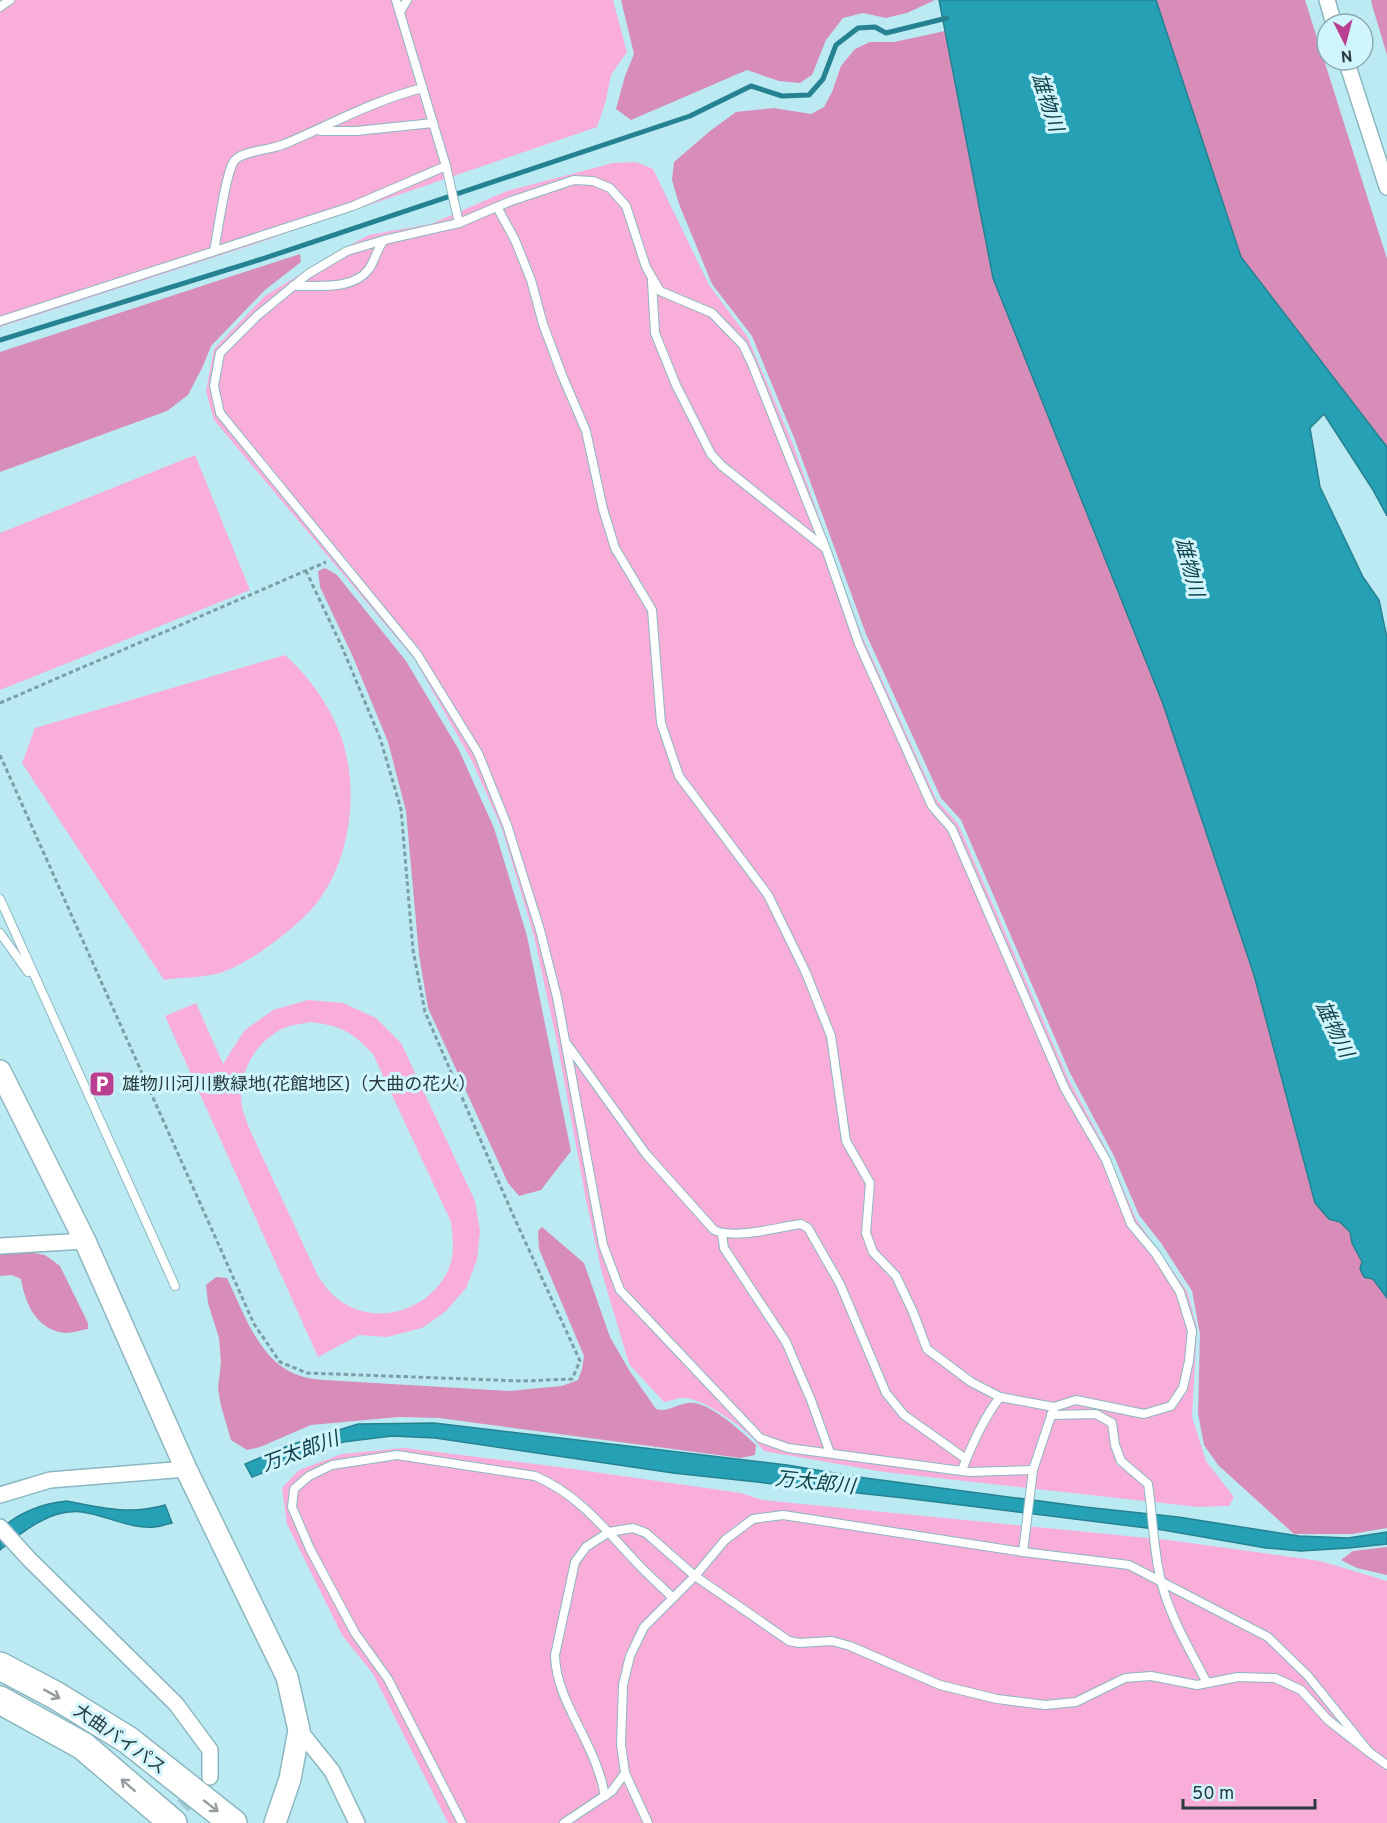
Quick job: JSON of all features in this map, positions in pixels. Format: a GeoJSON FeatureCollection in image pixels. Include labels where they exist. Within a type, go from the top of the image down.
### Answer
{"type":"FeatureCollection","features":[{"type":"Feature","properties":{"kind":"highway","name":"大曲バイパス"},"geometry":{"type":"LineString","coordinates":[[0,1666],[54,1695],[128,1740],[233,1823]]}},
{"type":"Feature","properties":{"kind":"highway","name":"大曲バイパス"},"geometry":{"type":"LineString","coordinates":[[0,1700],[83,1746],[173,1823]]}},
{"type":"Feature","properties":{"kind":"street"},"geometry":{"type":"LineString","coordinates":[[1350,72],[1387,187]]}},
{"type":"Feature","properties":{"kind":"street"},"geometry":{"type":"LineString","coordinates":[[0,1071],[85,1242],[186,1469],[287,1677],[299,1730],[290,1779],[275,1823]]}},
{"type":"Feature","properties":{"kind":"street"},"geometry":{"type":"LineString","coordinates":[[0,1246],[85,1242]]}},
{"type":"Feature","properties":{"kind":"street"},"geometry":{"type":"LineString","coordinates":[[0,1495],[50,1480],[186,1469]]}},
{"type":"Feature","properties":{"kind":"street"},"geometry":{"type":"LineString","coordinates":[[0,1527],[29,1559],[176,1704],[210,1750],[210,1777]]}},
{"type":"Feature","properties":{"kind":"street"},"geometry":{"type":"LineString","coordinates":[[299,1730],[332,1772],[357,1823]]}},
{"type":"Feature","properties":{"kind":"lane"},"geometry":{"type":"LineString","coordinates":[[0,7],[10,0]]}},
{"type":"Feature","properties":{"kind":"lane"},"geometry":{"type":"LineString","coordinates":[[396,0],[446,166],[459,221]]}},
{"type":"Feature","properties":{"kind":"lane"},"geometry":{"type":"LineString","coordinates":[[400,12],[407,0]]}},
{"type":"Feature","properties":{"kind":"lane"},"geometry":{"type":"LineString","coordinates":[[214,251],[233,162],[239,156],[276,148],[399,94],[423,88]]}},
{"type":"Feature","properties":{"kind":"lane"},"geometry":{"type":"LineString","coordinates":[[316,131],[356,131],[433,123]]}},
{"type":"Feature","properties":{"kind":"lane"},"geometry":{"type":"LineString","coordinates":[[0,321],[353,206],[446,166]]}},
{"type":"Feature","properties":{"kind":"lane"},"geometry":{"type":"LineString","coordinates":[[1023,1551],[1033,1471],[1052,1411],[1076,1400],[1144,1414],[1171,1406],[1182,1388],[1189,1361],[1192,1331],[1180,1292],[1156,1254],[1131,1224],[1106,1160],[1065,1089],[952,830],[932,806],[859,644],[826,549],[743,345],[712,313],[660,291],[646,267],[626,206],[610,188],[593,181],[574,180],[459,221],[347,251],[308,273],[245,327],[220,353],[214,386],[220,413],[417,654],[478,753],[507,825],[540,930],[566,1042],[603,1245],[620,1290],[760,1438],[788,1448],[962,1470],[1033,1471]]}},
{"type":"Feature","properties":{"kind":"lane"},"geometry":{"type":"LineString","coordinates":[[497,207],[515,240],[531,280],[543,324],[586,431],[603,509],[615,548],[652,610],[661,723],[679,776],[768,896],[806,973],[831,1036],[846,1141],[870,1184],[866,1233],[873,1252],[896,1276],[927,1349],[971,1382],[1000,1397],[1052,1411],[1096,1414],[1112,1423],[1115,1445],[1121,1461],[1149,1484],[1156,1557],[1161,1581],[1187,1646],[1207,1683]]}},
{"type":"Feature","properties":{"kind":"lane"},"geometry":{"type":"LineString","coordinates":[[291,286],[356,282],[369,269],[377,249],[384,240]]}},
{"type":"Feature","properties":{"kind":"lane"},"geometry":{"type":"LineString","coordinates":[[652,276],[655,333],[676,386],[711,454],[722,466],[826,549]]}},
{"type":"Feature","properties":{"kind":"lane"},"geometry":{"type":"LineString","coordinates":[[0,899],[36,983],[175,1286]]}},
{"type":"Feature","properties":{"kind":"lane"},"geometry":{"type":"LineString","coordinates":[[0,933],[36,983]]}},
{"type":"Feature","properties":{"kind":"lane"},"geometry":{"type":"LineString","coordinates":[[566,1042],[646,1154],[714,1230],[722,1234],[745,1233],[801,1224],[808,1228],[840,1284],[886,1393],[904,1416],[966,1459]]}},
{"type":"Feature","properties":{"kind":"lane"},"geometry":{"type":"LineString","coordinates":[[722,1234],[724,1248],[786,1342],[811,1400],[830,1453]]}},
{"type":"Feature","properties":{"kind":"lane"},"geometry":{"type":"LineString","coordinates":[[962,1470],[988,1412],[1000,1397]]}},
{"type":"Feature","properties":{"kind":"lane"},"geometry":{"type":"LineString","coordinates":[[462,1823],[388,1679],[355,1633],[310,1549],[292,1507],[294,1489],[309,1476],[332,1465],[398,1455],[535,1476],[555,1485],[592,1513],[638,1564],[673,1598]]}},
{"type":"Feature","properties":{"kind":"lane"},"geometry":{"type":"LineString","coordinates":[[648,1823],[625,1773],[621,1744],[622,1685],[644,1627],[695,1576],[725,1540],[753,1519],[783,1515],[1129,1565],[1268,1637],[1308,1676],[1369,1752]]}},
{"type":"Feature","properties":{"kind":"lane"},"geometry":{"type":"LineString","coordinates":[[605,1796],[599,1772],[555,1669],[555,1655],[575,1562],[586,1547],[609,1532],[633,1528],[646,1533],[695,1576],[789,1641],[799,1644],[832,1641],[850,1646],[940,1685],[997,1699],[1045,1705],[1076,1702],[1125,1678],[1150,1676],[1197,1685],[1238,1677],[1275,1678],[1301,1690],[1328,1720],[1354,1743],[1387,1765]]}},
{"type":"Feature","properties":{"kind":"lane"},"geometry":{"type":"LineString","coordinates":[[568,1822],[612,1791],[625,1773]]}},
{"type":"Feature","properties":{"kind":"path"},"geometry":{"type":"LineString","coordinates":[[0,703],[337,558]]}},
{"type":"Feature","properties":{"kind":"path"},"geometry":{"type":"LineString","coordinates":[[0,755],[254,1324],[280,1362],[307,1373],[522,1381],[572,1379],[580,1361],[424,1012],[413,950],[401,809],[380,738],[342,647],[306,571]]}},
{"type":"Feature","properties":{"kind":"shaded area"},"geometry":{"type":"Polygon","coordinates":[[[0,0],[613,0],[627,52],[611,75],[597,127],[255,244],[0,327],[0,0]]]}},
{"type":"Feature","properties":{"kind":"shaded area"},"geometry":{"type":"Polygon","coordinates":[[[621,0],[935,0],[907,13],[886,18],[863,13],[843,18],[826,40],[812,75],[800,83],[779,81],[747,70],[631,120],[616,109],[634,54],[621,0]]]}},
{"type":"Feature","properties":{"kind":"shaded area"},"geometry":{"type":"Polygon","coordinates":[[[1156,0],[1305,0],[1315,32],[1315,72],[1328,72],[1387,259],[1387,447],[1241,257],[1156,0]]]}},
{"type":"Feature","properties":{"kind":"shaded area"},"geometry":{"type":"Polygon","coordinates":[[[1371,0],[1387,0],[1387,55],[1375,12],[1371,0]]]}},
{"type":"Feature","properties":{"kind":"shaded area"},"geometry":{"type":"Polygon","coordinates":[[[945,31],[993,278],[1163,704],[1254,975],[1308,1178],[1329,1219],[1340,1222],[1350,1232],[1352,1243],[1362,1263],[1387,1298],[1387,1528],[1352,1534],[1294,1534],[1218,1465],[1204,1445],[1198,1413],[1200,1334],[1192,1291],[1161,1243],[1139,1215],[1114,1156],[1070,1073],[961,820],[941,798],[866,634],[795,440],[752,336],[712,284],[679,204],[672,180],[674,162],[736,112],[774,108],[811,114],[824,107],[841,66],[855,49],[870,42],[894,42],[945,31]]]}},
{"type":"Feature","properties":{"kind":"shaded area"},"geometry":{"type":"Polygon","coordinates":[[[636,162],[653,169],[709,285],[747,336],[792,442],[862,636],[936,799],[958,824],[1068,1078],[1107,1151],[1136,1219],[1187,1291],[1197,1328],[1192,1417],[1206,1461],[1234,1497],[1229,1506],[1198,1507],[884,1472],[764,1451],[740,1427],[697,1401],[687,1398],[664,1402],[629,1364],[602,1273],[534,936],[502,829],[472,761],[415,660],[214,420],[206,391],[214,349],[265,296],[331,255],[369,235],[431,224],[507,191],[613,163],[636,162]]]}},
{"type":"Feature","properties":{"kind":"shaded area"},"geometry":{"type":"Polygon","coordinates":[[[300,254],[301,262],[265,290],[211,346],[188,395],[167,411],[0,472],[0,352],[300,254]]]}},
{"type":"Feature","properties":{"kind":"shaded area"},"geometry":{"type":"Polygon","coordinates":[[[195,455],[250,590],[0,690],[0,533],[195,455]]]}},
{"type":"Feature","properties":{"kind":"shaded area"},"geometry":{"type":"Polygon","coordinates":[[[325,568],[337,575],[406,661],[459,750],[494,828],[527,936],[571,1151],[541,1190],[519,1196],[508,1183],[428,1008],[419,955],[406,811],[388,742],[353,657],[320,587],[318,571],[325,568]]]}},
{"type":"Feature","properties":{"kind":"shaded area"},"geometry":{"type":"Polygon","coordinates":[[[285,655],[309,680],[322,698],[345,748],[349,769],[350,812],[342,854],[325,891],[315,905],[277,940],[244,962],[223,972],[164,980],[22,763],[35,728],[285,655]]]}},
{"type":"Feature","properties":{"kind":"shaded area"},"geometry":{"type":"Polygon","coordinates":[[[308,1000],[343,1003],[376,1018],[401,1043],[475,1201],[480,1231],[477,1260],[466,1288],[446,1311],[422,1328],[387,1337],[359,1335],[318,1357],[165,1016],[196,1003],[223,1064],[244,1031],[273,1010],[308,1000]],[[310,1022],[293,1025],[266,1039],[251,1059],[242,1082],[243,1109],[249,1128],[318,1276],[332,1294],[347,1305],[363,1311],[380,1313],[397,1311],[428,1296],[440,1284],[452,1257],[451,1222],[373,1054],[352,1035],[338,1028],[310,1022]]]}},
{"type":"Feature","properties":{"kind":"shaded area"},"geometry":{"type":"Polygon","coordinates":[[[542,1227],[584,1263],[610,1337],[656,1409],[664,1410],[688,1403],[705,1406],[724,1418],[756,1445],[755,1455],[741,1458],[439,1418],[399,1417],[311,1425],[260,1447],[247,1450],[231,1440],[218,1388],[221,1363],[219,1338],[208,1303],[206,1285],[216,1277],[227,1278],[247,1321],[264,1349],[287,1370],[304,1377],[509,1391],[562,1386],[578,1380],[584,1356],[539,1249],[538,1231],[542,1227]]]}},
{"type":"Feature","properties":{"kind":"shaded area"},"geometry":{"type":"Polygon","coordinates":[[[18,1250],[45,1255],[60,1266],[88,1323],[88,1329],[65,1333],[47,1327],[29,1306],[21,1279],[12,1275],[0,1276],[0,1255],[18,1250]]]}},
{"type":"Feature","properties":{"kind":"shaded area"},"geometry":{"type":"Polygon","coordinates":[[[404,1448],[741,1493],[762,1500],[1168,1540],[1320,1561],[1387,1581],[1387,1823],[448,1823],[373,1674],[342,1635],[287,1524],[282,1488],[299,1470],[342,1454],[404,1448]]]}},
{"type":"Feature","properties":{"kind":"shaded area"},"geometry":{"type":"Polygon","coordinates":[[[1387,1547],[1387,1575],[1357,1568],[1341,1560],[1353,1551],[1387,1547]]]}},
{"type":"Feature","properties":{"kind":"water","name":"雄物川"},"geometry":{"type":"Polygon","coordinates":[[[939,0],[1156,0],[1241,257],[1387,447],[1387,516],[1324,414],[1310,428],[1320,487],[1363,577],[1379,600],[1387,638],[1387,1298],[1373,1279],[1364,1277],[1360,1269],[1362,1262],[1352,1243],[1350,1232],[1340,1222],[1329,1219],[1315,1203],[1254,975],[1163,704],[993,278],[939,0]]]}},
{"type":"Feature","properties":{"kind":"water","name":"万太郎川"},"geometry":{"type":"Polygon","coordinates":[[[434,1423],[787,1465],[858,1477],[1178,1517],[1299,1536],[1348,1538],[1387,1532],[1387,1544],[1301,1551],[1266,1548],[1163,1530],[904,1498],[673,1473],[435,1438],[392,1436],[343,1442],[252,1477],[245,1464],[290,1445],[358,1424],[434,1423]]]}},
{"type":"Feature","properties":{"kind":"water"},"geometry":{"type":"Polygon","coordinates":[[[67,1501],[128,1510],[165,1505],[172,1523],[145,1527],[82,1512],[70,1512],[38,1523],[0,1550],[0,1530],[7,1524],[31,1510],[67,1501]]]}},
{"type":"Feature","properties":{"kind":"waterway"},"geometry":{"type":"LineString","coordinates":[[0,340],[262,259],[690,116],[751,86],[782,96],[809,95],[823,79],[836,45],[858,28],[875,27],[886,33],[947,18]]}},
{"type":"Feature","properties":{"kind":"tunnel"},"geometry":{"type":"LineString","coordinates":[[167,1823],[200,1788]]}},
{"type":"Feature","properties":{"kind":"place","name":"雄物川河川敷緑地(花館地区)（大曲の花火）"},"geometry":{"type":"Point","coordinates":[102,1084]}}]}
